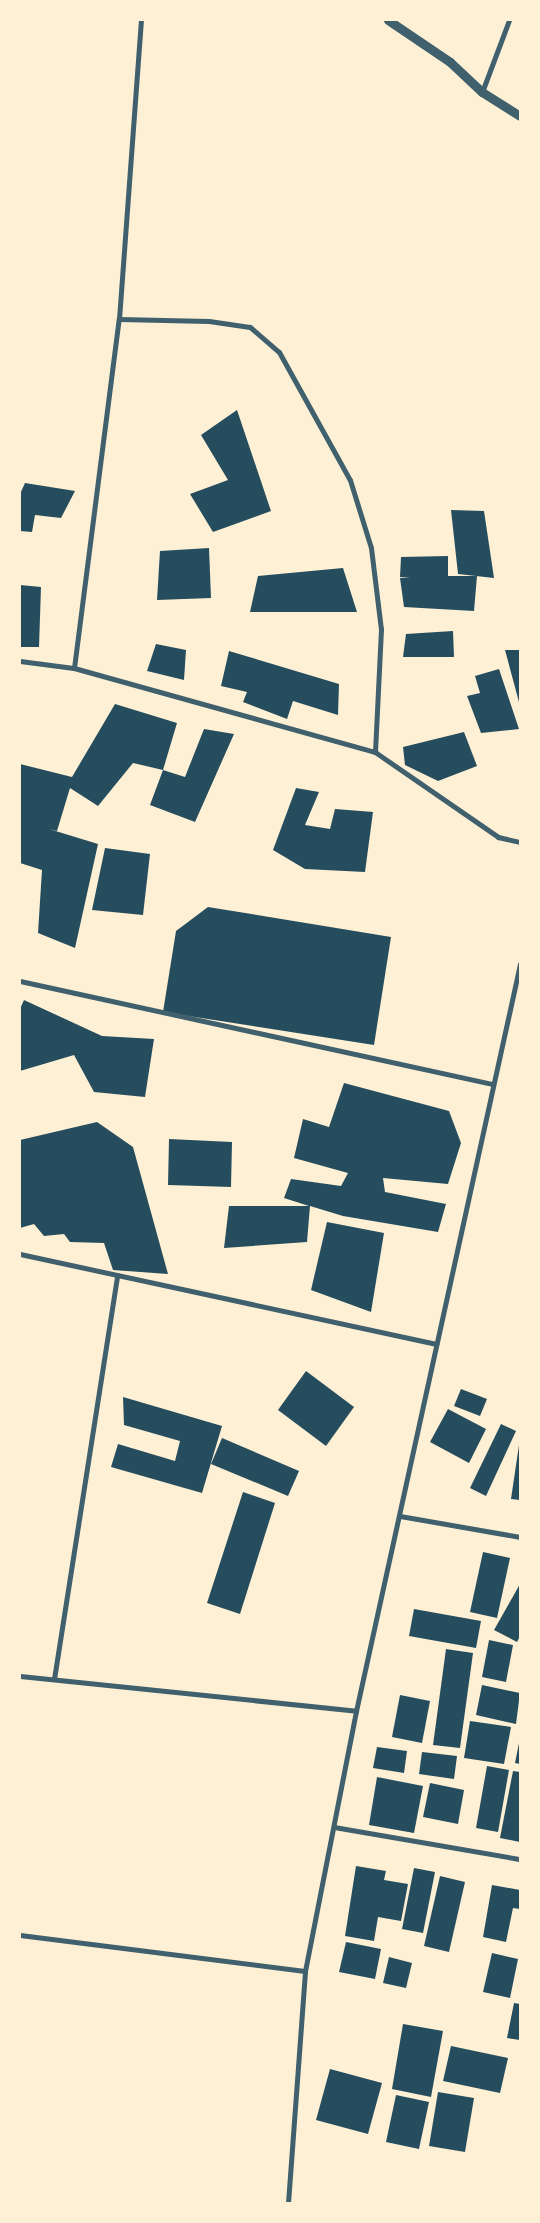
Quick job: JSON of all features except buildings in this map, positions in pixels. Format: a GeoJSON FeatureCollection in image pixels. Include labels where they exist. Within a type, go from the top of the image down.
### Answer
{"type":"FeatureCollection","features":[{"type":"Feature","properties":{"kind":"street"},"geometry":{"type":"LineString","coordinates":[[74,668],[119,319],[141,20]]}},
{"type":"Feature","properties":{"kind":"street"},"geometry":{"type":"LineString","coordinates":[[388,20],[450,62],[482,92],[520,116]]}},
{"type":"Feature","properties":{"kind":"street"},"geometry":{"type":"LineString","coordinates":[[482,92],[509,20]]}},
{"type":"Feature","properties":{"kind":"street"},"geometry":{"type":"LineString","coordinates":[[119,319],[209,321],[250,327],[279,352],[350,480],[371,548],[381,629],[375,752]]}},
{"type":"Feature","properties":{"kind":"street"},"geometry":{"type":"LineString","coordinates":[[20,661],[74,668],[375,752],[498,837],[520,842]]}},
{"type":"Feature","properties":{"kind":"street"},"geometry":{"type":"LineString","coordinates":[[288,2203],[305,1971],[356,1710],[520,964]]}},
{"type":"Feature","properties":{"kind":"street"},"geometry":{"type":"LineString","coordinates":[[20,982],[493,1084]]}},
{"type":"Feature","properties":{"kind":"street"},"geometry":{"type":"LineString","coordinates":[[20,1254],[436,1344]]}},
{"type":"Feature","properties":{"kind":"street"},"geometry":{"type":"LineString","coordinates":[[54,1679],[117,1275]]}},
{"type":"Feature","properties":{"kind":"street"},"geometry":{"type":"LineString","coordinates":[[400,1516],[520,1537]]}},
{"type":"Feature","properties":{"kind":"street"},"geometry":{"type":"LineString","coordinates":[[20,1676],[356,1710]]}},
{"type":"Feature","properties":{"kind":"street"},"geometry":{"type":"LineString","coordinates":[[334,1827],[520,1859]]}},
{"type":"Feature","properties":{"kind":"street"},"geometry":{"type":"LineString","coordinates":[[20,1935],[305,1971]]}}]}
